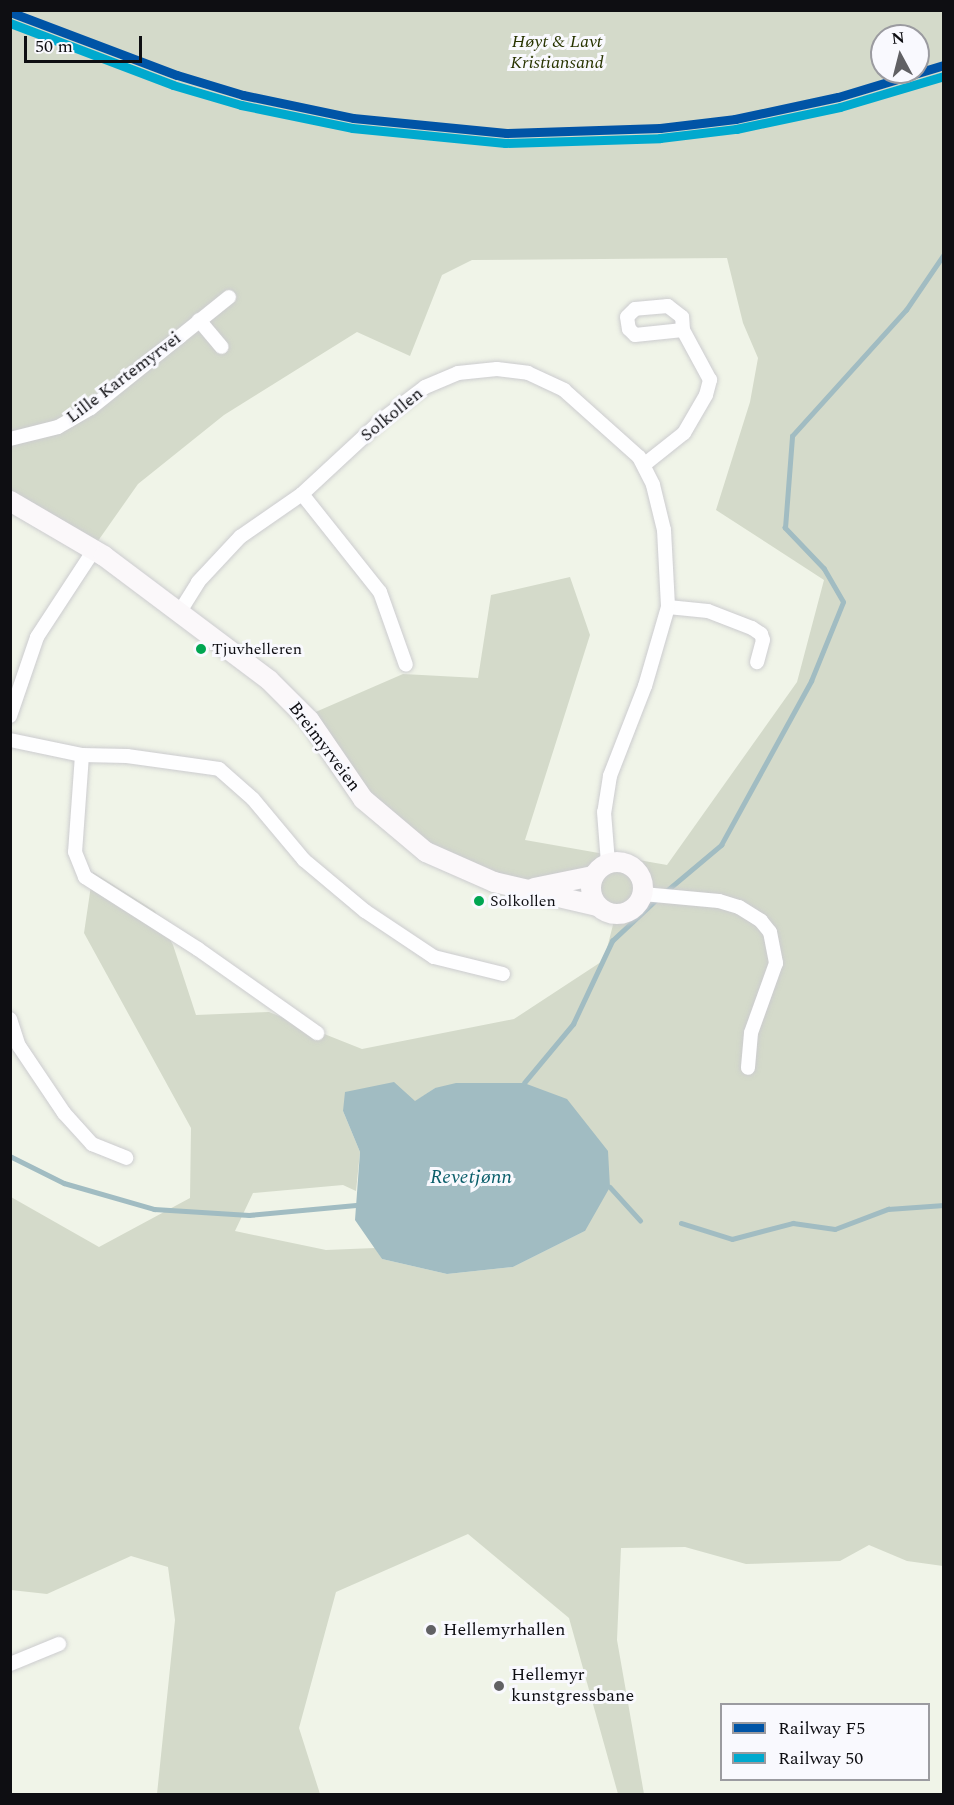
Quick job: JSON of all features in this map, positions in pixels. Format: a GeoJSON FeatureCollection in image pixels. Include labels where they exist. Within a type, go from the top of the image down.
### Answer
{"type":"FeatureCollection","features":[{"type":"Feature","properties":{"kind":"street","name":"Lille Kartemyrvei"},"geometry":{"type":"LineString","coordinates":[[10,439],[42,432],[78,416],[230,297]]}},
{"type":"Feature","properties":{"kind":"street","name":"Lille Kartemyrvei"},"geometry":{"type":"LineString","coordinates":[[200,320],[222,347]]}},
{"type":"Feature","properties":{"kind":"street"},"geometry":{"type":"LineString","coordinates":[[645,464],[677,442],[710,387],[702,359],[684,330]]}},
{"type":"Feature","properties":{"kind":"street","name":"Solkollen"},"geometry":{"type":"LineString","coordinates":[[179,613],[198,582],[230,546],[302,494],[411,396],[442,378],[474,370],[514,369],[564,390],[605,423],[645,464],[661,510],[668,607],[645,686],[610,776],[604,812],[600,870]]}},
{"type":"Feature","properties":{"kind":"street"},"geometry":{"type":"LineString","coordinates":[[302,494],[380,592],[406,665]]}},
{"type":"Feature","properties":{"kind":"street","name":"Breimyrveien"},"geometry":{"type":"LineString","coordinates":[[10,501],[94,550],[251,665],[309,720],[363,799],[405,837],[468,873],[597,906]]}},
{"type":"Feature","properties":{"kind":"street"},"geometry":{"type":"LineString","coordinates":[[10,716],[37,637],[94,550]]}},
{"type":"Feature","properties":{"kind":"street"},"geometry":{"type":"LineString","coordinates":[[668,607],[708,611],[752,628],[761,634],[763,640],[757,662]]}},
{"type":"Feature","properties":{"kind":"street"},"geometry":{"type":"LineString","coordinates":[[10,740],[82,755],[127,756],[219,769],[253,799],[304,860],[365,911],[434,957],[503,974]]}},
{"type":"Feature","properties":{"kind":"street"},"geometry":{"type":"LineString","coordinates":[[82,755],[75,852],[85,877],[198,949],[316,1033]]}},
{"type":"Feature","properties":{"kind":"street"},"geometry":{"type":"LineString","coordinates":[[623,862],[637,871],[643,894],[634,908],[619,915],[597,906],[590,892],[600,870],[623,862]]}},
{"type":"Feature","properties":{"kind":"street","name":"Breimyrveien"},"geometry":{"type":"LineString","coordinates":[[529,890],[600,870]]}},
{"type":"Feature","properties":{"kind":"street"},"geometry":{"type":"LineString","coordinates":[[643,894],[719,901],[739,907],[761,921],[770,932],[776,963],[751,1033],[748,1068]]}},
{"type":"Feature","properties":{"kind":"street"},"geometry":{"type":"LineString","coordinates":[[10,1019],[19,1046],[64,1113],[92,1144],[126,1158]]}},
{"type":"Feature","properties":{"kind":"street"},"geometry":{"type":"LineString","coordinates":[[10,1664],[59,1644]]}},
{"type":"Feature","properties":{"kind":"green space","name":"Høyt & Lavt Kristiansand"},"geometry":{"type":"Polygon","coordinates":[[[11,11],[943,11],[943,1794],[11,1794],[11,11]]]}},
{"type":"Feature","properties":{"kind":"green space","name":"Høyt & Lavt Kristiansand"},"geometry":{"type":"Polygon","coordinates":[[[11,11],[943,11],[943,1566],[907,1561],[869,1545],[840,1561],[746,1564],[685,1547],[621,1548],[617,1640],[644,1794],[618,1794],[569,1618],[468,1534],[336,1592],[299,1728],[320,1794],[157,1794],[175,1620],[168,1567],[131,1556],[47,1594],[11,1590],[11,1197],[99,1247],[190,1198],[191,1128],[84,933],[93,872],[155,911],[173,945],[196,1015],[269,1012],[362,1049],[514,1019],[604,960],[615,917],[430,856],[363,800],[304,717],[403,674],[478,678],[491,595],[570,577],[590,635],[525,840],[667,865],[797,682],[824,580],[716,510],[750,402],[758,358],[743,323],[727,258],[472,260],[442,275],[410,356],[357,332],[224,415],[138,484],[93,548],[11,505],[11,11]],[[435,1088],[416,1101],[343,1111],[360,1152],[356,1191],[343,1185],[253,1193],[235,1231],[326,1250],[375,1248],[382,1259],[447,1274],[513,1267],[585,1231],[435,1088]]]}},
{"type":"Feature","properties":{"kind":"water","name":"Revetjønn"},"geometry":{"type":"Polygon","coordinates":[[[394,1082],[415,1101],[435,1088],[456,1083],[524,1083],[567,1099],[608,1151],[610,1187],[585,1231],[513,1267],[447,1274],[382,1259],[355,1220],[360,1152],[343,1111],[345,1092],[394,1082]]]}},
{"type":"Feature","properties":{"kind":"waterway"},"geometry":{"type":"LineString","coordinates":[[664,893],[721,845],[811,681],[843,602],[824,569],[785,528],[792,436],[906,310],[944,254]]}},
{"type":"Feature","properties":{"kind":"waterway"},"geometry":{"type":"LineString","coordinates":[[524,1083],[573,1024],[612,941],[658,898]]}},
{"type":"Feature","properties":{"kind":"waterway"},"geometry":{"type":"LineString","coordinates":[[10,1156],[64,1183],[154,1209],[249,1215],[356,1205]]}},
{"type":"Feature","properties":{"kind":"waterway"},"geometry":{"type":"LineString","coordinates":[[610,1187],[640,1220]]}},
{"type":"Feature","properties":{"kind":"waterway"},"geometry":{"type":"LineString","coordinates":[[681,1223],[732,1239],[793,1223],[835,1229],[888,1209],[944,1205]]}},
{"type":"Feature","properties":{"kind":"rail line","name":"F5"},"geometry":{"type":"LineString","coordinates":[[10,12],[177,75],[243,95],[353,118],[506,133],[660,128],[735,119],[838,97],[944,65]]}},
{"type":"Feature","properties":{"kind":"rail line","name":"50"},"geometry":{"type":"LineString","coordinates":[[10,23],[173,85],[241,105],[352,128],[505,143],[660,138],[736,129],[840,107],[944,76]]}},
{"type":"Feature","properties":{"kind":"place","name":"Tjuvhelleren"},"geometry":{"type":"Point","coordinates":[201,649]}},
{"type":"Feature","properties":{"kind":"place","name":"Solkollen"},"geometry":{"type":"Point","coordinates":[479,901]}},
{"type":"Feature","properties":{"kind":"place","name":"Hellemyrhallen"},"geometry":{"type":"Point","coordinates":[431,1630]}},
{"type":"Feature","properties":{"kind":"place","name":"Hellemyr kunstgressbane"},"geometry":{"type":"Point","coordinates":[499,1686]}}]}
